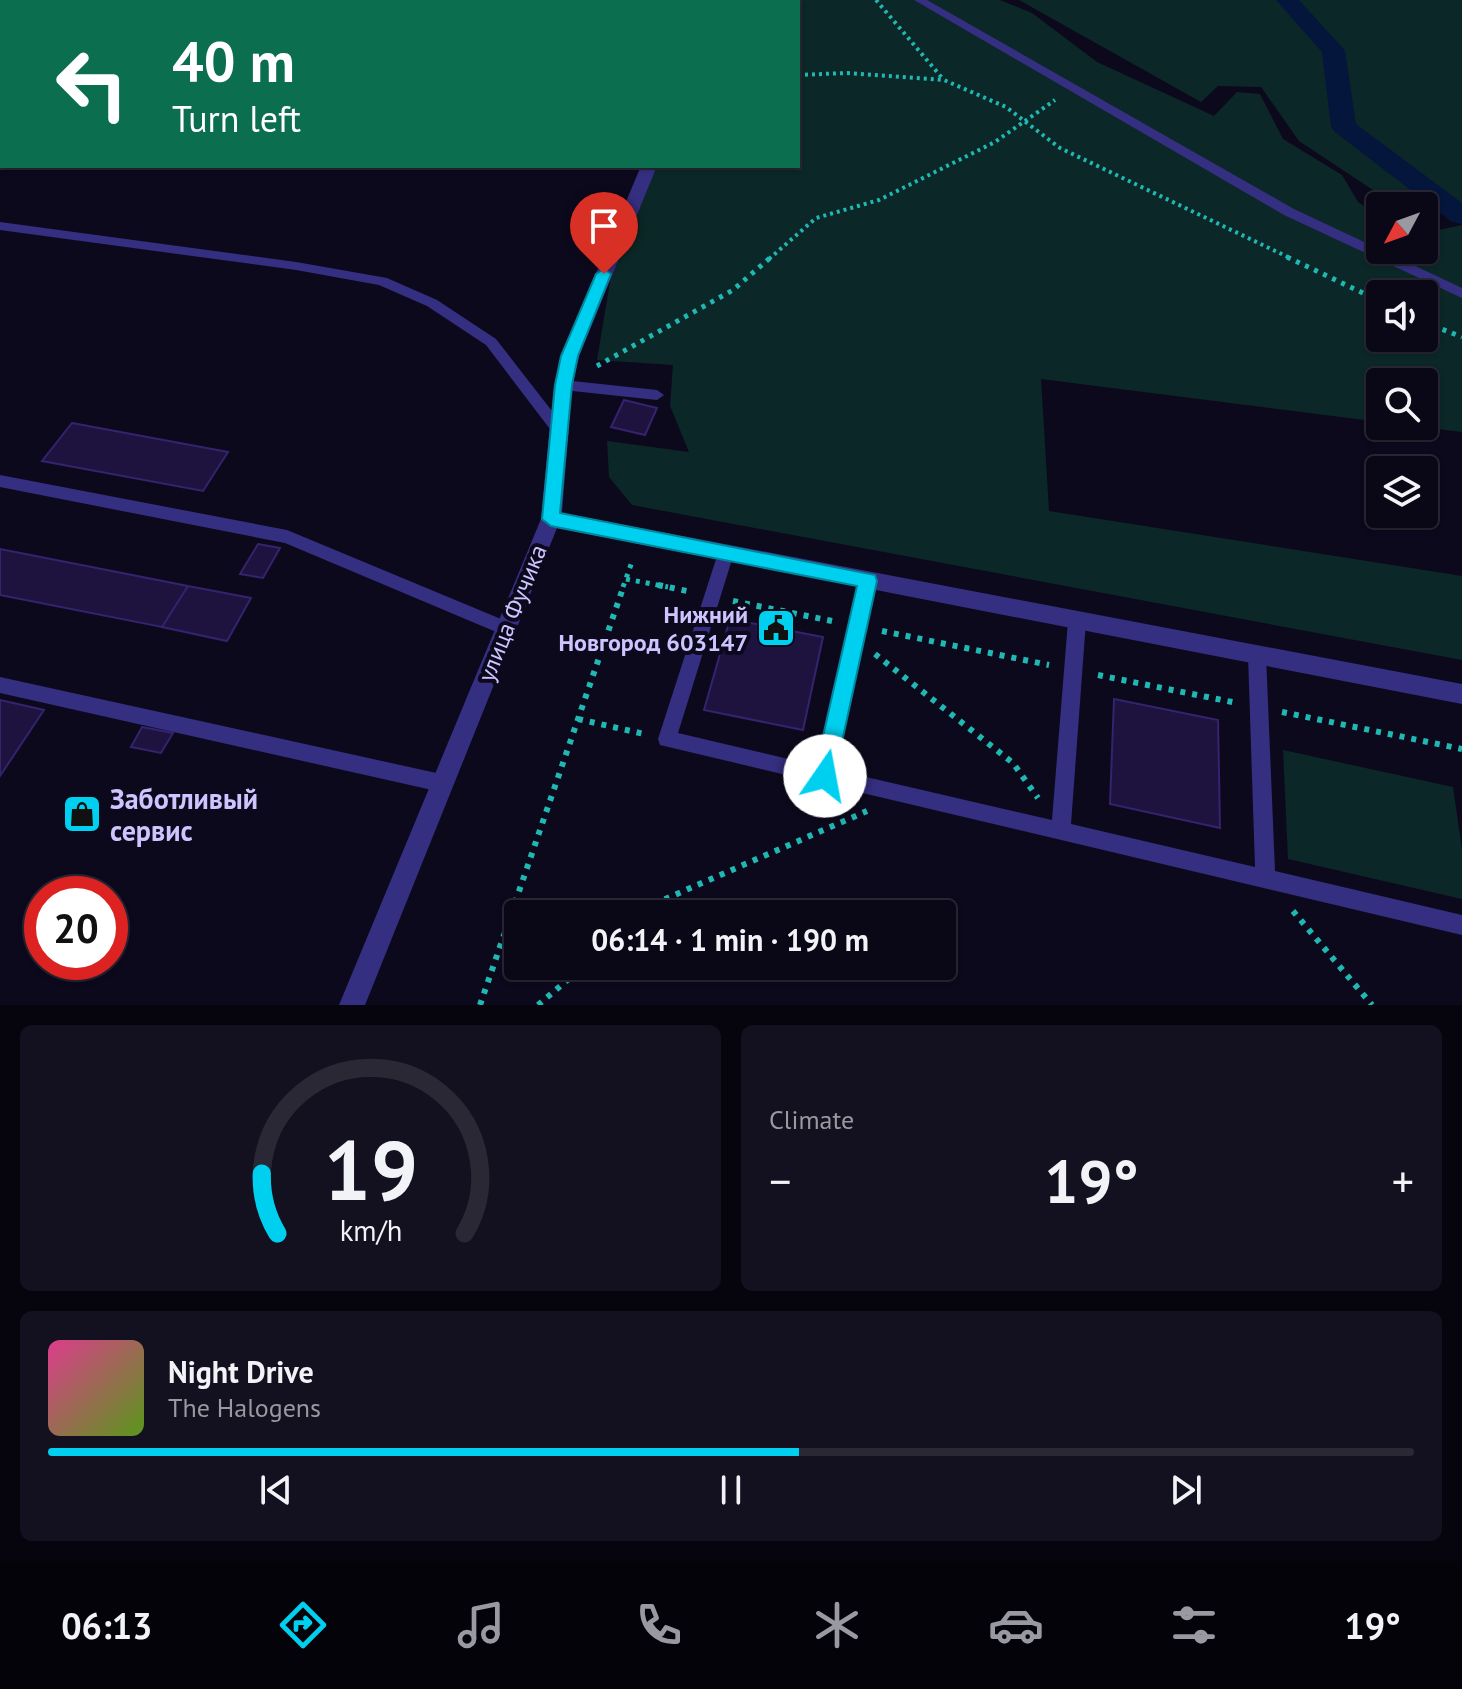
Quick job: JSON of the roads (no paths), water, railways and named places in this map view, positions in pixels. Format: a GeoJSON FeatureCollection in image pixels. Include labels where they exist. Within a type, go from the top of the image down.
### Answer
{"type":"FeatureCollection","features":[{"type":"Feature","properties":{"kind":"street","name":"улица Фучика"},"geometry":{"type":"LineString","coordinates":[[352,1005],[551,519],[563,385],[570,356],[648,168]]}},
{"type":"Feature","properties":{"kind":"street"},"geometry":{"type":"LineString","coordinates":[[551,519],[1462,694]]}},
{"type":"Feature","properties":{"kind":"lane"},"geometry":{"type":"LineString","coordinates":[[919,0],[1289,212],[1462,293]]}},
{"type":"Feature","properties":{"kind":"lane"},"geometry":{"type":"LineString","coordinates":[[0,226],[296,266],[382,281],[432,303],[491,342],[561,433]]}},
{"type":"Feature","properties":{"kind":"lane"},"geometry":{"type":"LineString","coordinates":[[563,385],[657,395]]}},
{"type":"Feature","properties":{"kind":"lane"},"geometry":{"type":"LineString","coordinates":[[0,481],[287,537],[507,629]]}},
{"type":"Feature","properties":{"kind":"lane"},"geometry":{"type":"LineString","coordinates":[[726,553],[667,739],[1462,925]]}},
{"type":"Feature","properties":{"kind":"lane"},"geometry":{"type":"LineString","coordinates":[[825,776],[868,581]]}},
{"type":"Feature","properties":{"kind":"lane"},"geometry":{"type":"LineString","coordinates":[[1061,831],[1077,621]]}},
{"type":"Feature","properties":{"kind":"lane"},"geometry":{"type":"LineString","coordinates":[[1257,655],[1265,879]]}},
{"type":"Feature","properties":{"kind":"lane"},"geometry":{"type":"LineString","coordinates":[[0,685],[441,783]]}},
{"type":"Feature","properties":{"kind":"waterway"},"geometry":{"type":"LineString","coordinates":[[1287,0],[1333,51],[1344,127],[1462,216]]}},
{"type":"Feature","properties":{"kind":"place","name":"Нижний Новгород 603147"},"geometry":{"type":"Point","coordinates":[776,628]}},
{"type":"Feature","properties":{"kind":"place","name":"Заботливый сервис"},"geometry":{"type":"Point","coordinates":[82,814]}}]}
